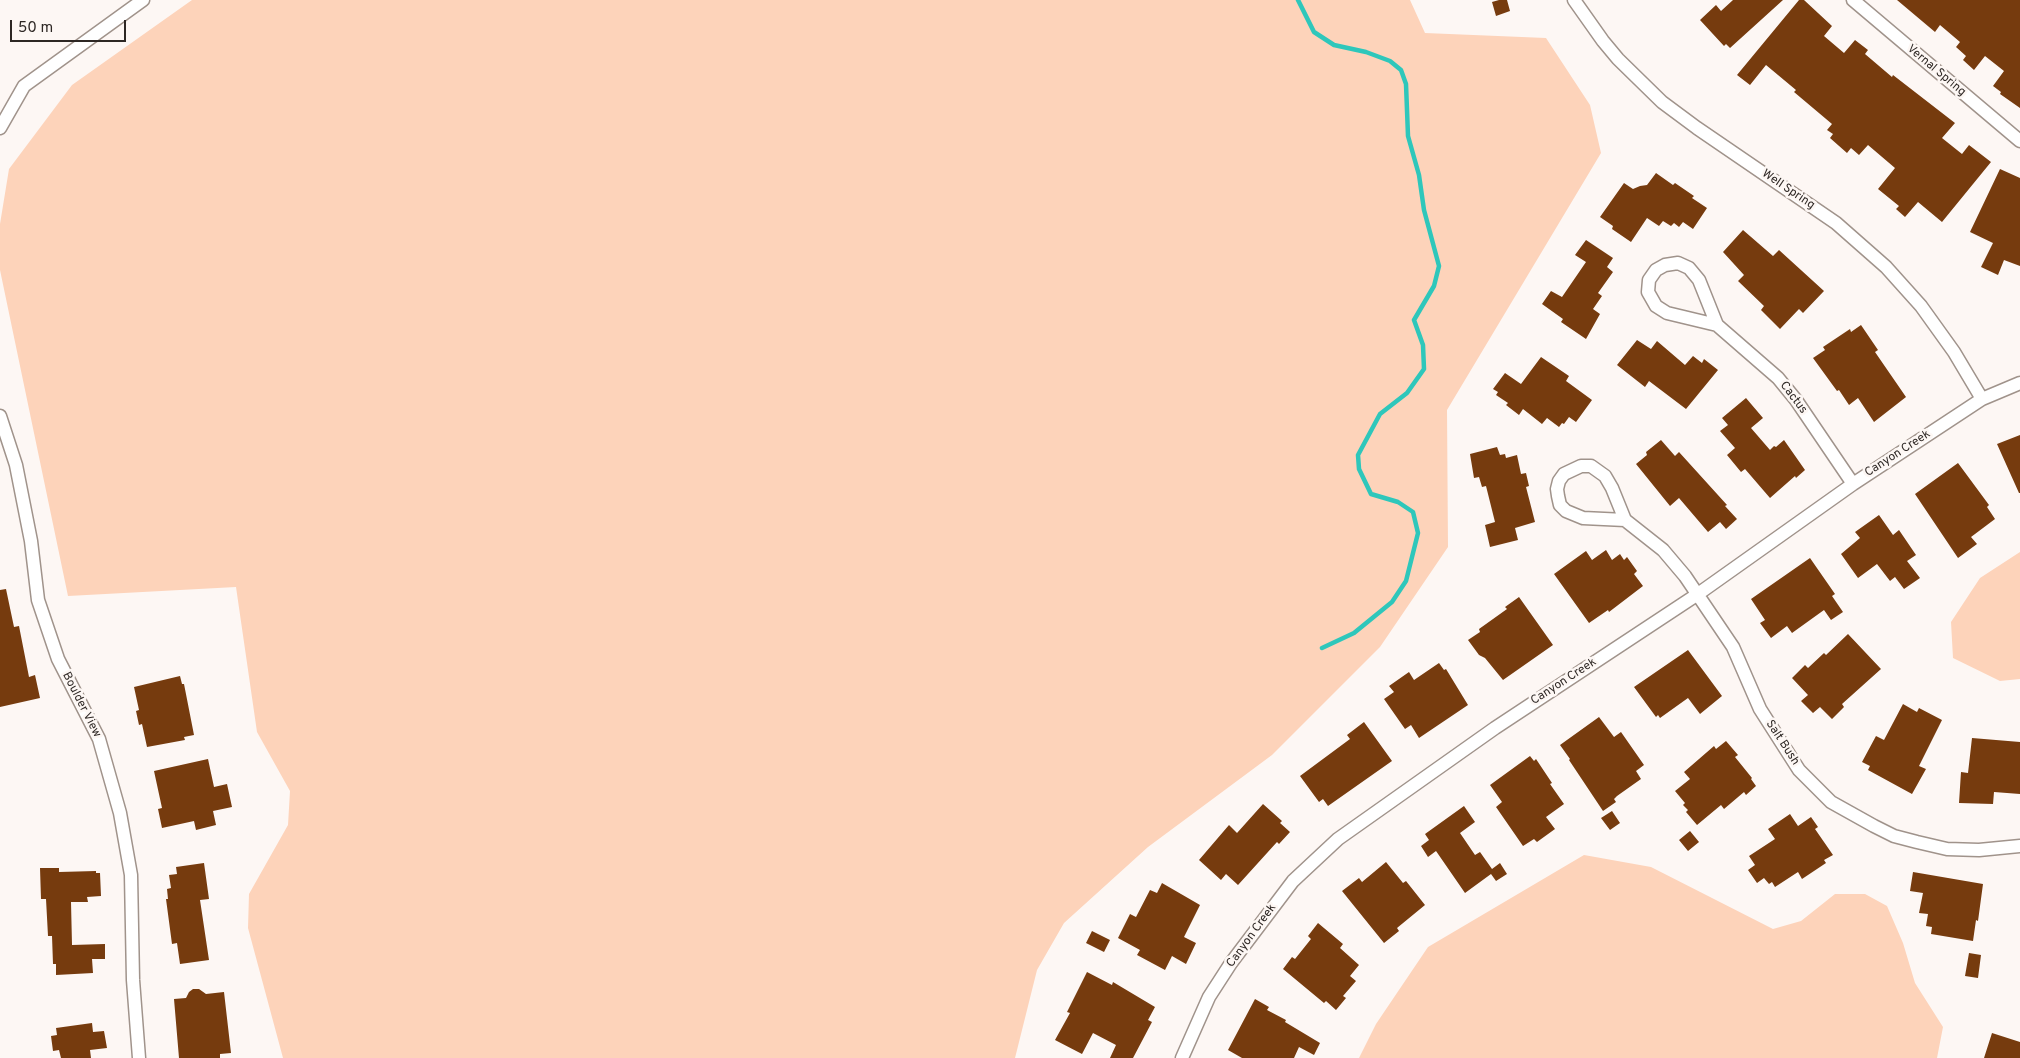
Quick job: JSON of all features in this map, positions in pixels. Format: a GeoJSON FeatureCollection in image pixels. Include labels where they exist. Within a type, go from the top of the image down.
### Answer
{"type":"FeatureCollection","features":[{"type":"Feature","properties":{"kind":"street"},"geometry":{"type":"LineString","coordinates":[[0,128],[24,86],[143,0]]}},
{"type":"Feature","properties":{"kind":"street","name":"Well Spring"},"geometry":{"type":"LineString","coordinates":[[1574,0],[1598,35],[1618,59],[1662,102],[1836,223],[1886,267],[1921,306],[1954,352],[1982,400]]}},
{"type":"Feature","properties":{"kind":"street","name":"Vernal Spring"},"geometry":{"type":"LineString","coordinates":[[1853,0],[2020,141]]}},
{"type":"Feature","properties":{"kind":"street","name":"Cactus"},"geometry":{"type":"LineString","coordinates":[[1717,326],[1699,280],[1689,268],[1678,263],[1665,265],[1656,270],[1649,280],[1648,292],[1656,306],[1668,313],[1717,326],[1778,378],[1796,400],[1853,484]]}},
{"type":"Feature","properties":{"kind":"street","name":"Canyon Creek"},"geometry":{"type":"LineString","coordinates":[[1182,1058],[1208,997],[1231,963],[1293,881],[1338,839],[1495,728],[1698,594],[1853,484],[1982,400],[2020,383]]}},
{"type":"Feature","properties":{"kind":"street","name":"Boulder View"},"geometry":{"type":"LineString","coordinates":[[0,416],[16,465],[32,541],[38,600],[58,659],[99,739],[120,813],[131,875],[133,980],[139,1058]]}},
{"type":"Feature","properties":{"kind":"street","name":"Salt Bush"},"geometry":{"type":"LineString","coordinates":[[1625,520],[1583,518],[1566,511],[1560,505],[1557,489],[1559,481],[1564,474],[1581,466],[1591,466],[1604,476],[1612,488],[1625,520],[1663,550],[1698,594],[1733,647],[1760,709],[1799,770],[1831,802],[1894,836],[1947,849],[1979,850],[2020,846]]}},
{"type":"Feature","properties":{"kind":"shaded area"},"geometry":{"type":"Polygon","coordinates":[[[192,0],[1410,0],[1425,33],[1546,38],[1590,105],[1601,153],[1447,410],[1448,547],[1380,647],[1272,755],[1148,847],[1064,923],[1037,970],[1015,1058],[283,1058],[248,928],[249,894],[288,825],[290,791],[257,732],[236,587],[68,596],[0,270],[0,224],[9,169],[72,85],[192,0]]]}},
{"type":"Feature","properties":{"kind":"shaded area"},"geometry":{"type":"Polygon","coordinates":[[[2020,552],[2020,679],[2000,681],[1953,658],[1951,622],[1980,578],[2020,552]]]}},
{"type":"Feature","properties":{"kind":"shaded area"},"geometry":{"type":"Polygon","coordinates":[[[1584,855],[1651,867],[1773,929],[1801,921],[1835,894],[1865,894],[1887,906],[1903,943],[1915,983],[1943,1027],[1937,1058],[1359,1058],[1376,1024],[1428,947],[1584,855]]]}},
{"type":"Feature","properties":{"kind":"building"},"geometry":{"type":"Polygon","coordinates":[[[1507,0],[1510,11],[1496,16],[1492,2],[1507,0]]]}},
{"type":"Feature","properties":{"kind":"building"},"geometry":{"type":"Polygon","coordinates":[[[1733,0],[1783,0],[1730,48],[1726,44],[1724,46],[1700,20],[1716,5],[1721,11],[1733,0]]]}},
{"type":"Feature","properties":{"kind":"building"},"geometry":{"type":"Polygon","coordinates":[[[1799,0],[1804,0],[1832,26],[1824,36],[1844,53],[1855,40],[1868,50],[1865,54],[1892,77],[1893,75],[1955,123],[1942,138],[1962,154],[1969,145],[1991,162],[1942,222],[1918,202],[1905,217],[1896,209],[1899,206],[1878,189],[1895,168],[1868,145],[1859,155],[1851,148],[1847,153],[1830,138],[1833,134],[1827,130],[1832,124],[1766,65],[1750,85],[1737,75],[1799,0]]]}},
{"type":"Feature","properties":{"kind":"building"},"geometry":{"type":"Polygon","coordinates":[[[1897,0],[2020,0],[2020,108],[2000,94],[2001,92],[1993,86],[2004,71],[1985,56],[1974,70],[1963,60],[1966,56],[1956,47],[1960,42],[1940,25],[1935,32],[1897,0]]]}},
{"type":"Feature","properties":{"kind":"building"},"geometry":{"type":"Polygon","coordinates":[[[2000,169],[2020,178],[2020,266],[2004,260],[1998,275],[1981,267],[1993,243],[1970,232],[2000,169]]]}},
{"type":"Feature","properties":{"kind":"building"},"geometry":{"type":"Polygon","coordinates":[[[1656,173],[1694,196],[1692,198],[1707,208],[1693,229],[1683,222],[1679,227],[1674,223],[1671,226],[1663,221],[1659,226],[1647,218],[1631,242],[1612,229],[1613,226],[1600,217],[1624,183],[1633,189],[1647,185],[1656,173]]]}},
{"type":"Feature","properties":{"kind":"building"},"geometry":{"type":"Polygon","coordinates":[[[1743,230],[1773,256],[1779,250],[1824,291],[1803,313],[1799,309],[1780,329],[1761,310],[1764,306],[1738,281],[1744,275],[1723,252],[1743,230]]]}},
{"type":"Feature","properties":{"kind":"building"},"geometry":{"type":"Polygon","coordinates":[[[1586,240],[1613,258],[1607,267],[1613,272],[1598,293],[1602,296],[1593,309],[1600,314],[1586,339],[1561,322],[1563,319],[1542,304],[1551,291],[1562,297],[1586,262],[1575,255],[1586,240]]]}},
{"type":"Feature","properties":{"kind":"building"},"geometry":{"type":"Polygon","coordinates":[[[1861,325],[1878,350],[1875,352],[1906,397],[1874,422],[1858,398],[1849,405],[1813,358],[1825,350],[1823,347],[1850,329],[1851,332],[1861,325]]]}},
{"type":"Feature","properties":{"kind":"building"},"geometry":{"type":"Polygon","coordinates":[[[1637,340],[1651,349],[1657,341],[1685,365],[1693,356],[1702,363],[1704,359],[1718,370],[1686,409],[1649,381],[1645,387],[1617,365],[1637,340]]]}},
{"type":"Feature","properties":{"kind":"building"},"geometry":{"type":"Polygon","coordinates":[[[1541,357],[1569,376],[1566,381],[1592,400],[1576,422],[1569,417],[1559,427],[1547,418],[1542,424],[1523,409],[1519,415],[1506,405],[1508,403],[1496,395],[1498,392],[1493,389],[1505,373],[1521,384],[1541,357]]]}},
{"type":"Feature","properties":{"kind":"building"},"geometry":{"type":"Polygon","coordinates":[[[1746,398],[1763,418],[1751,428],[1770,450],[1784,440],[1805,470],[1796,478],[1795,476],[1770,498],[1745,469],[1741,472],[1727,455],[1735,448],[1720,431],[1728,425],[1722,418],[1746,398]]]}},
{"type":"Feature","properties":{"kind":"building"},"geometry":{"type":"Polygon","coordinates":[[[2020,435],[2020,493],[2019,493],[1997,444],[2020,435]]]}},
{"type":"Feature","properties":{"kind":"building"},"geometry":{"type":"Polygon","coordinates":[[[1661,440],[1675,456],[1679,452],[1727,505],[1725,506],[1737,519],[1726,529],[1720,522],[1708,532],[1679,498],[1670,506],[1636,464],[1647,455],[1646,452],[1661,440]]]}},
{"type":"Feature","properties":{"kind":"building"},"geometry":{"type":"Polygon","coordinates":[[[1497,447],[1500,455],[1505,454],[1506,458],[1517,455],[1521,474],[1526,473],[1529,486],[1526,487],[1535,522],[1515,528],[1518,540],[1490,547],[1485,525],[1495,522],[1486,486],[1482,487],[1479,477],[1474,478],[1470,454],[1497,447]]]}},
{"type":"Feature","properties":{"kind":"building"},"geometry":{"type":"Polygon","coordinates":[[[1958,463],[1989,505],[1987,507],[1995,519],[1971,537],[1977,544],[1958,558],[1915,494],[1958,463]]]}},
{"type":"Feature","properties":{"kind":"building"},"geometry":{"type":"Polygon","coordinates":[[[1879,515],[1893,535],[1899,530],[1916,555],[1907,561],[1920,578],[1904,589],[1895,577],[1890,581],[1877,564],[1858,578],[1841,554],[1860,538],[1855,532],[1879,515]]]}},
{"type":"Feature","properties":{"kind":"building"},"geometry":{"type":"Polygon","coordinates":[[[1606,550],[1612,560],[1620,554],[1624,560],[1627,557],[1637,571],[1634,574],[1643,586],[1609,612],[1608,610],[1589,623],[1554,574],[1586,551],[1592,560],[1606,550]]]}},
{"type":"Feature","properties":{"kind":"building"},"geometry":{"type":"Polygon","coordinates":[[[1810,558],[1835,594],[1832,596],[1843,612],[1831,620],[1824,610],[1792,633],[1787,626],[1771,638],[1760,623],[1765,620],[1751,599],[1810,558]]]}},
{"type":"Feature","properties":{"kind":"building"},"geometry":{"type":"Polygon","coordinates":[[[6,589],[14,627],[19,626],[29,677],[35,675],[40,698],[0,707],[0,590],[6,589]]]}},
{"type":"Feature","properties":{"kind":"building"},"geometry":{"type":"Polygon","coordinates":[[[1519,597],[1553,645],[1503,680],[1485,658],[1479,655],[1468,640],[1480,632],[1479,629],[1507,609],[1505,607],[1519,597]]]}},
{"type":"Feature","properties":{"kind":"building"},"geometry":{"type":"Polygon","coordinates":[[[1848,634],[1881,669],[1842,704],[1844,707],[1832,719],[1820,707],[1813,713],[1801,701],[1808,695],[1792,678],[1805,665],[1808,668],[1824,653],[1826,655],[1848,634]]]}},
{"type":"Feature","properties":{"kind":"building"},"geometry":{"type":"Polygon","coordinates":[[[1688,650],[1722,696],[1700,714],[1688,698],[1660,718],[1658,715],[1656,717],[1634,687],[1688,650]]]}},
{"type":"Feature","properties":{"kind":"building"},"geometry":{"type":"Polygon","coordinates":[[[1439,663],[1444,670],[1446,669],[1468,705],[1419,738],[1411,725],[1405,729],[1384,699],[1394,692],[1389,686],[1409,672],[1414,680],[1439,663]]]}},
{"type":"Feature","properties":{"kind":"building"},"geometry":{"type":"Polygon","coordinates":[[[180,676],[182,684],[184,684],[194,735],[184,737],[185,740],[147,747],[142,724],[139,725],[136,711],[139,710],[134,687],[180,676]]]}},
{"type":"Feature","properties":{"kind":"building"},"geometry":{"type":"Polygon","coordinates":[[[1903,704],[1917,712],[1919,708],[1942,720],[1919,766],[1926,769],[1912,794],[1868,770],[1870,766],[1862,762],[1876,736],[1884,740],[1903,704]]]}},
{"type":"Feature","properties":{"kind":"building"},"geometry":{"type":"Polygon","coordinates":[[[1599,717],[1614,737],[1621,732],[1644,765],[1636,771],[1641,779],[1617,796],[1614,799],[1616,802],[1603,811],[1560,745],[1599,717]]]}},
{"type":"Feature","properties":{"kind":"building"},"geometry":{"type":"Polygon","coordinates":[[[1364,722],[1392,761],[1328,806],[1323,799],[1319,802],[1300,776],[1350,739],[1347,735],[1364,722]]]}},
{"type":"Feature","properties":{"kind":"building"},"geometry":{"type":"Polygon","coordinates":[[[1972,738],[2020,742],[2020,794],[1994,792],[1993,804],[1959,803],[1961,772],[1968,773],[1972,738]]]}},
{"type":"Feature","properties":{"kind":"building"},"geometry":{"type":"Polygon","coordinates":[[[1726,741],[1738,755],[1735,757],[1756,786],[1746,795],[1744,792],[1724,809],[1721,805],[1697,825],[1686,812],[1688,810],[1683,805],[1685,803],[1675,791],[1690,779],[1684,772],[1714,746],[1716,749],[1726,741]]]}},
{"type":"Feature","properties":{"kind":"building"},"geometry":{"type":"Polygon","coordinates":[[[1530,756],[1534,761],[1536,759],[1564,804],[1546,817],[1555,829],[1537,842],[1534,839],[1523,846],[1496,807],[1502,802],[1490,785],[1530,756]]]}},
{"type":"Feature","properties":{"kind":"building"},"geometry":{"type":"Polygon","coordinates":[[[208,759],[214,787],[227,784],[232,807],[213,811],[216,825],[196,830],[194,821],[162,828],[158,809],[162,808],[154,771],[208,759]]]}},
{"type":"Feature","properties":{"kind":"building"},"geometry":{"type":"Polygon","coordinates":[[[1263,804],[1282,821],[1280,823],[1290,832],[1279,844],[1277,842],[1238,885],[1226,874],[1221,880],[1199,860],[1229,825],[1237,833],[1263,804]]]}},
{"type":"Feature","properties":{"kind":"building"},"geometry":{"type":"Polygon","coordinates":[[[1464,806],[1475,822],[1460,833],[1475,855],[1480,852],[1492,869],[1500,863],[1507,874],[1496,881],[1491,874],[1465,893],[1436,851],[1428,857],[1421,846],[1429,840],[1425,834],[1464,806]]]}},
{"type":"Feature","properties":{"kind":"building"},"geometry":{"type":"Polygon","coordinates":[[[1612,811],[1620,823],[1610,830],[1601,818],[1612,811]]]}},
{"type":"Feature","properties":{"kind":"building"},"geometry":{"type":"Polygon","coordinates":[[[1790,814],[1798,826],[1811,817],[1818,827],[1815,829],[1833,855],[1824,860],[1826,863],[1802,879],[1798,872],[1775,887],[1772,882],[1769,884],[1764,878],[1757,883],[1748,870],[1755,865],[1749,856],[1775,839],[1768,829],[1790,814]]]}},
{"type":"Feature","properties":{"kind":"building"},"geometry":{"type":"Polygon","coordinates":[[[1690,831],[1699,842],[1688,851],[1679,840],[1690,831]]]}},
{"type":"Feature","properties":{"kind":"building"},"geometry":{"type":"Polygon","coordinates":[[[1386,862],[1403,883],[1406,881],[1425,905],[1397,928],[1399,931],[1384,943],[1342,891],[1359,878],[1362,882],[1386,862]]]}},
{"type":"Feature","properties":{"kind":"building"},"geometry":{"type":"Polygon","coordinates":[[[204,863],[209,899],[200,900],[209,960],[180,964],[177,943],[172,944],[166,899],[168,899],[167,889],[171,888],[169,875],[177,874],[176,867],[204,863]]]}},
{"type":"Feature","properties":{"kind":"building"},"geometry":{"type":"Polygon","coordinates":[[[40,868],[59,868],[59,872],[96,871],[96,873],[100,873],[101,896],[87,897],[88,902],[71,902],[72,945],[105,944],[105,959],[92,959],[93,973],[56,975],[56,964],[53,964],[52,936],[48,936],[46,899],[41,899],[40,868]]]}},
{"type":"Feature","properties":{"kind":"building"},"geometry":{"type":"Polygon","coordinates":[[[1913,872],[1983,884],[1973,941],[1931,934],[1932,927],[1926,926],[1928,914],[1919,913],[1923,893],[1910,891],[1913,872]]]}},
{"type":"Feature","properties":{"kind":"building"},"geometry":{"type":"Polygon","coordinates":[[[1162,883],[1200,905],[1184,937],[1196,943],[1186,964],[1172,956],[1165,970],[1137,955],[1140,950],[1118,938],[1130,914],[1136,917],[1150,890],[1157,893],[1162,883]]]}},
{"type":"Feature","properties":{"kind":"building"},"geometry":{"type":"Polygon","coordinates":[[[1318,923],[1343,944],[1340,948],[1359,965],[1350,976],[1356,981],[1343,996],[1346,998],[1336,1010],[1326,1001],[1324,1003],[1283,969],[1292,957],[1295,959],[1311,939],[1308,936],[1318,923]]]}},
{"type":"Feature","properties":{"kind":"building"},"geometry":{"type":"Polygon","coordinates":[[[1092,931],[1110,940],[1104,952],[1086,943],[1092,931]]]}},
{"type":"Feature","properties":{"kind":"building"},"geometry":{"type":"Polygon","coordinates":[[[1969,953],[1981,955],[1978,978],[1965,976],[1969,953]]]}},
{"type":"Feature","properties":{"kind":"building"},"geometry":{"type":"Polygon","coordinates":[[[1087,972],[1112,985],[1113,982],[1155,1007],[1148,1020],[1152,1022],[1133,1058],[1110,1058],[1116,1045],[1093,1033],[1082,1054],[1055,1040],[1070,1013],[1067,1012],[1087,972]]]}},
{"type":"Feature","properties":{"kind":"building"},"geometry":{"type":"Polygon","coordinates":[[[193,989],[199,989],[206,994],[224,992],[231,1053],[220,1054],[220,1058],[179,1058],[174,999],[186,998],[193,989]]]}},
{"type":"Feature","properties":{"kind":"building"},"geometry":{"type":"Polygon","coordinates":[[[1255,999],[1269,1007],[1267,1010],[1286,1020],[1285,1022],[1320,1043],[1314,1055],[1299,1047],[1294,1058],[1242,1058],[1228,1050],[1255,999]]]}},
{"type":"Feature","properties":{"kind":"building"},"geometry":{"type":"Polygon","coordinates":[[[92,1023],[93,1032],[104,1031],[107,1048],[90,1050],[91,1058],[61,1058],[59,1050],[53,1051],[51,1036],[57,1035],[56,1028],[92,1023]]]}},
{"type":"Feature","properties":{"kind":"building"},"geometry":{"type":"Polygon","coordinates":[[[1992,1033],[2020,1042],[2020,1058],[1984,1058],[1992,1033]]]}},
{"type":"Feature","properties":{"kind":"waterway"},"geometry":{"type":"LineString","coordinates":[[1298,0],[1314,32],[1334,45],[1366,52],[1390,61],[1401,70],[1406,84],[1408,136],[1419,175],[1424,210],[1439,266],[1434,286],[1414,320],[1423,345],[1424,369],[1407,393],[1380,414],[1358,455],[1359,469],[1371,494],[1398,502],[1413,512],[1418,533],[1406,581],[1392,602],[1354,633],[1322,648]]}}]}
